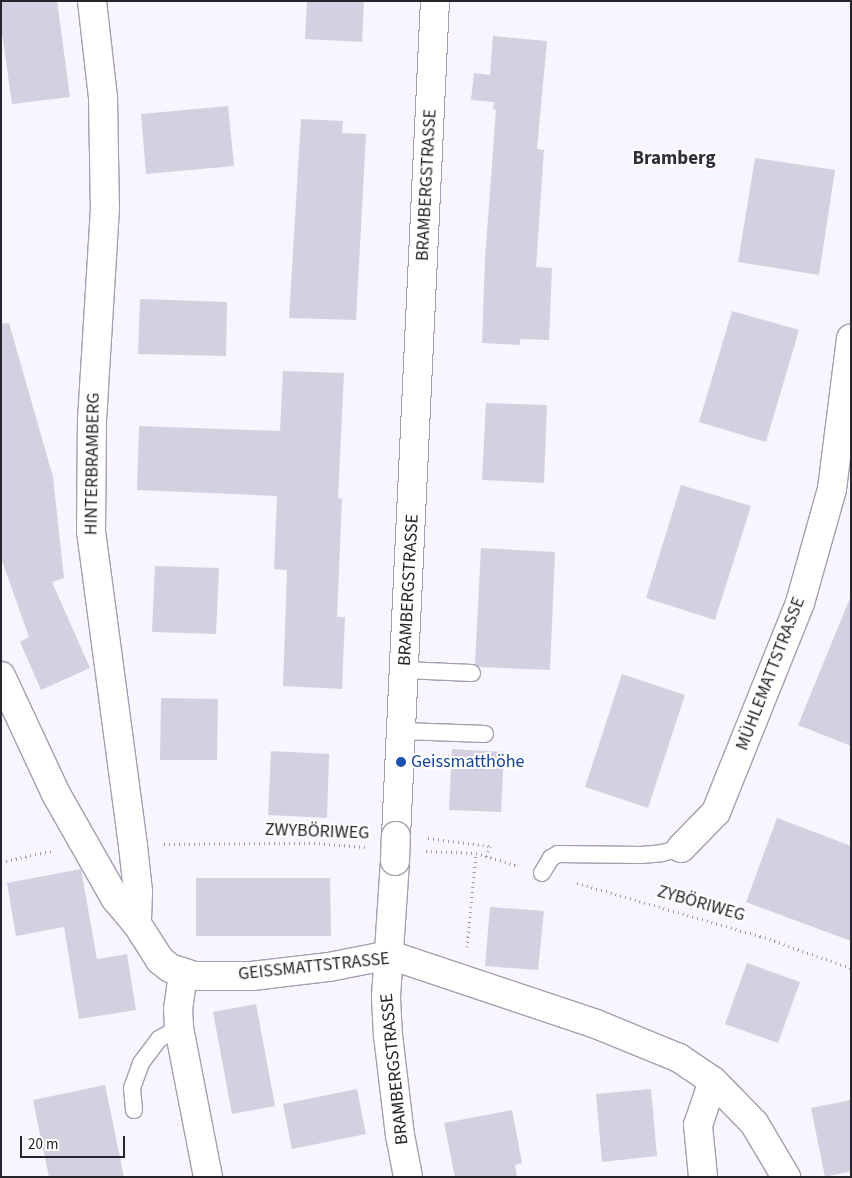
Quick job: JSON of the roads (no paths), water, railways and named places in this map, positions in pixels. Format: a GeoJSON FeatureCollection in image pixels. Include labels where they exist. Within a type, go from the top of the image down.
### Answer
{"type":"FeatureCollection","features":[{"type":"Feature","properties":{"kind":"street","name":"HINTERBRAMBERG"},"geometry":{"type":"LineString","coordinates":[[92,1],[103,98],[105,208],[92,418],[90,531],[133,846],[138,891],[138,924]]}},
{"type":"Feature","properties":{"kind":"street","name":"BRAMBERGSTRASSE"},"geometry":{"type":"LineString","coordinates":[[408,1177],[400,1135],[388,1035],[386,989],[390,956],[388,848],[403,731],[435,1]]}},
{"type":"Feature","properties":{"kind":"street","name":"MÜHLEMATTSTRASSE"},"geometry":{"type":"LineString","coordinates":[[680,848],[716,812],[800,603],[832,489],[851,338]]}},
{"type":"Feature","properties":{"kind":"street","name":"GEISSMATTSTRASSE"},"geometry":{"type":"LineString","coordinates":[[1,676],[56,794],[115,898],[138,924],[160,960],[183,974],[210,977],[252,976],[329,967],[390,956],[596,1024],[679,1058],[713,1081],[754,1123],[786,1177]]}},
{"type":"Feature","properties":{"kind":"street"},"geometry":{"type":"LineString","coordinates":[[183,974],[178,1008],[179,1028],[208,1177]]}},
{"type":"Feature","properties":{"kind":"street"},"geometry":{"type":"LineString","coordinates":[[703,1177],[698,1125],[713,1081]]}},
{"type":"Feature","properties":{"kind":"lane"},"geometry":{"type":"LineString","coordinates":[[405,670],[472,673]]}},
{"type":"Feature","properties":{"kind":"lane"},"geometry":{"type":"LineString","coordinates":[[403,731],[485,734]]}},
{"type":"Feature","properties":{"kind":"lane","name":"MÜHLEMATTSTRASSE"},"geometry":{"type":"LineString","coordinates":[[542,872],[551,858],[558,854],[641,855],[662,853],[680,848]]}},
{"type":"Feature","properties":{"kind":"lane"},"geometry":{"type":"LineString","coordinates":[[134,1110],[132,1088],[141,1063],[159,1039],[179,1028]]}},
{"type":"Feature","properties":{"kind":"place","name":"Geissmatthöhe"},"geometry":{"type":"Point","coordinates":[401,762]}},
{"type":"Feature","properties":{"kind":"district","name":"Bramberg"},"geometry":{"type":"Point","coordinates":[674,159]}}]}
